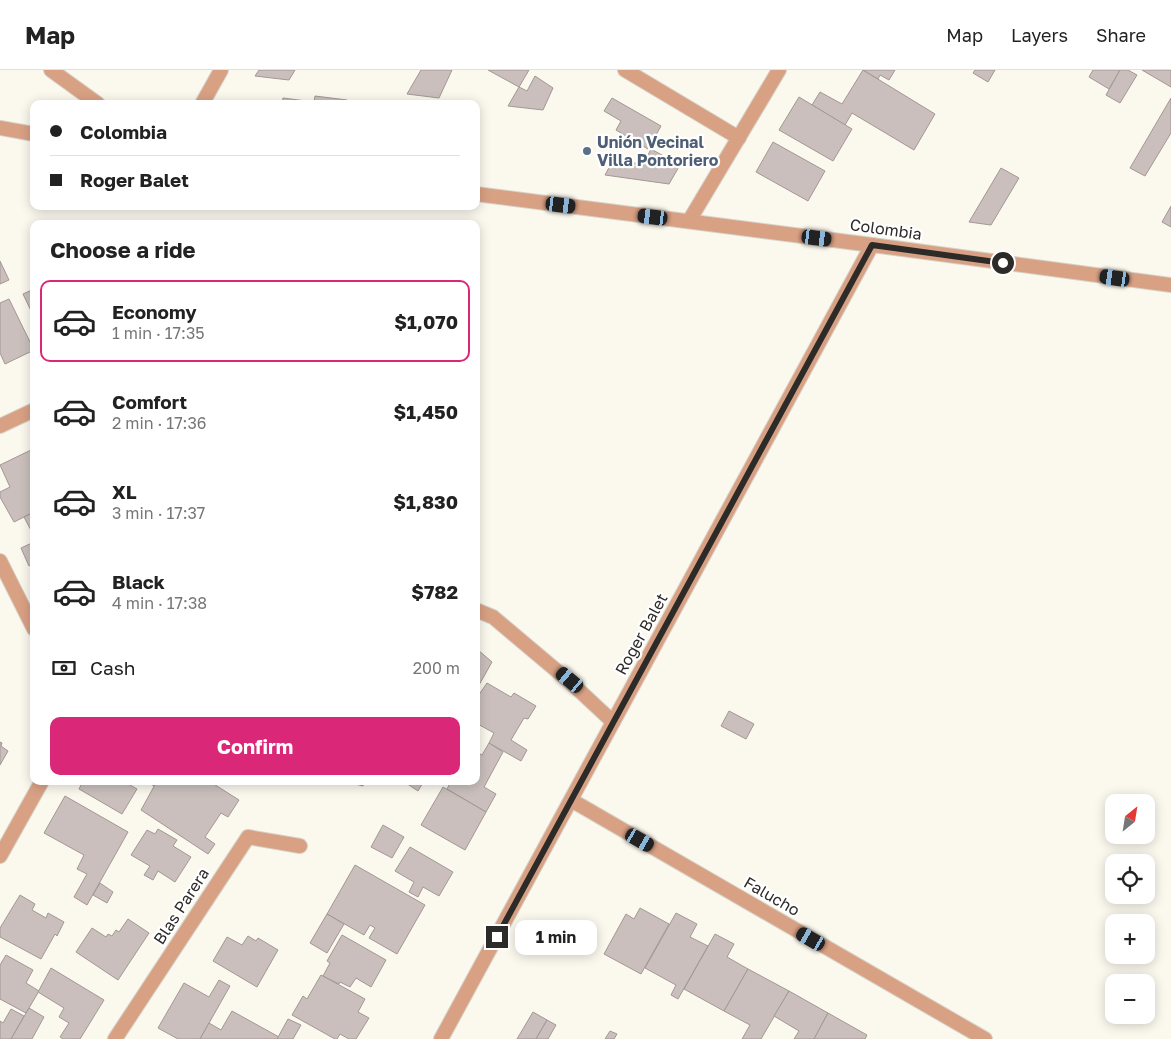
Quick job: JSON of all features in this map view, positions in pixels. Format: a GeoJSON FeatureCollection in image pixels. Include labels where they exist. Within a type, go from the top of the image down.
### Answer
{"type":"FeatureCollection","features":[{"type":"Feature","properties":{"kind":"street"},"geometry":{"type":"LineString","coordinates":[[51,70],[92,100]]}},
{"type":"Feature","properties":{"kind":"street"},"geometry":{"type":"LineString","coordinates":[[204,100],[221,70]]}},
{"type":"Feature","properties":{"kind":"street"},"geometry":{"type":"LineString","coordinates":[[625,70],[739,138]]}},
{"type":"Feature","properties":{"kind":"street"},"geometry":{"type":"LineString","coordinates":[[690,221],[705,192],[779,70]]}},
{"type":"Feature","properties":{"kind":"street"},"geometry":{"type":"LineString","coordinates":[[0,128],[30,133]]}},
{"type":"Feature","properties":{"kind":"street","name":"Colombia"},"geometry":{"type":"LineString","coordinates":[[480,195],[1171,285]]}},
{"type":"Feature","properties":{"kind":"street","name":"Roger Balet"},"geometry":{"type":"LineString","coordinates":[[441,1039],[872,245]]}},
{"type":"Feature","properties":{"kind":"street"},"geometry":{"type":"LineString","coordinates":[[0,426],[30,412]]}},
{"type":"Feature","properties":{"kind":"street"},"geometry":{"type":"LineString","coordinates":[[0,561],[30,621]]}},
{"type":"Feature","properties":{"kind":"street"},"geometry":{"type":"LineString","coordinates":[[480,612],[494,617],[570,680],[613,722]]}},
{"type":"Feature","properties":{"kind":"street"},"geometry":{"type":"LineString","coordinates":[[0,856],[40,785]]}},
{"type":"Feature","properties":{"kind":"street","name":"Falucho"},"geometry":{"type":"LineString","coordinates":[[571,800],[984,1038]]}},
{"type":"Feature","properties":{"kind":"street","name":"Blas Parera"},"geometry":{"type":"LineString","coordinates":[[115,1039],[248,837],[300,846]]}},
{"type":"Feature","properties":{"kind":"building"},"geometry":{"type":"Polygon","coordinates":[[[259,70],[295,70],[289,80],[255,76],[259,70]]]}},
{"type":"Feature","properties":{"kind":"building"},"geometry":{"type":"Polygon","coordinates":[[[421,70],[452,70],[439,98],[407,94],[421,70]]]}},
{"type":"Feature","properties":{"kind":"building"},"geometry":{"type":"Polygon","coordinates":[[[488,70],[529,70],[519,87],[488,70]]]}},
{"type":"Feature","properties":{"kind":"building"},"geometry":{"type":"Polygon","coordinates":[[[863,70],[935,114],[914,150],[852,113],[845,125],[812,105],[820,92],[842,104],[863,70]]]}},
{"type":"Feature","properties":{"kind":"building"},"geometry":{"type":"Polygon","coordinates":[[[863,70],[895,70],[889,80],[880,75],[878,79],[863,70]]]}},
{"type":"Feature","properties":{"kind":"building"},"geometry":{"type":"Polygon","coordinates":[[[975,70],[995,70],[988,82],[973,73],[975,70]]]}},
{"type":"Feature","properties":{"kind":"building"},"geometry":{"type":"Polygon","coordinates":[[[1093,70],[1120,70],[1109,89],[1089,77],[1093,70]]]}},
{"type":"Feature","properties":{"kind":"building"},"geometry":{"type":"Polygon","coordinates":[[[1120,70],[1128,70],[1137,75],[1120,103],[1106,95],[1120,70]]]}},
{"type":"Feature","properties":{"kind":"building"},"geometry":{"type":"Polygon","coordinates":[[[1142,70],[1171,70],[1171,87],[1142,70]]]}},
{"type":"Feature","properties":{"kind":"building"},"geometry":{"type":"Polygon","coordinates":[[[535,76],[553,88],[543,110],[508,106],[519,87],[527,91],[535,76]]]}},
{"type":"Feature","properties":{"kind":"building"},"geometry":{"type":"Polygon","coordinates":[[[315,96],[347,100],[314,100],[315,96]]]}},
{"type":"Feature","properties":{"kind":"building"},"geometry":{"type":"Polygon","coordinates":[[[799,97],[852,129],[833,161],[779,130],[799,97]]]}},
{"type":"Feature","properties":{"kind":"building"},"geometry":{"type":"Polygon","coordinates":[[[283,98],[298,100],[283,100],[283,98]]]}},
{"type":"Feature","properties":{"kind":"building"},"geometry":{"type":"Polygon","coordinates":[[[612,98],[661,126],[648,149],[616,130],[621,121],[604,111],[612,98]]]}},
{"type":"Feature","properties":{"kind":"building"},"geometry":{"type":"Polygon","coordinates":[[[1171,98],[1171,133],[1145,176],[1130,168],[1171,98]]]}},
{"type":"Feature","properties":{"kind":"building"},"geometry":{"type":"Polygon","coordinates":[[[773,142],[825,171],[808,201],[756,172],[773,142]]]}},
{"type":"Feature","properties":{"kind":"building"},"geometry":{"type":"Polygon","coordinates":[[[651,149],[680,165],[669,184],[605,175],[617,153],[642,167],[651,149]]]}},
{"type":"Feature","properties":{"kind":"building"},"geometry":{"type":"Polygon","coordinates":[[[1001,168],[1019,178],[991,225],[969,222],[1001,168]]]}},
{"type":"Feature","properties":{"kind":"building"},"geometry":{"type":"Polygon","coordinates":[[[1171,206],[1171,227],[1162,222],[1171,206]]]}},
{"type":"Feature","properties":{"kind":"building"},"geometry":{"type":"Polygon","coordinates":[[[0,261],[9,280],[0,284],[0,261]]]}},
{"type":"Feature","properties":{"kind":"building"},"geometry":{"type":"Polygon","coordinates":[[[30,291],[30,309],[23,294],[30,291]]]}},
{"type":"Feature","properties":{"kind":"building"},"geometry":{"type":"Polygon","coordinates":[[[9,299],[30,342],[30,352],[5,364],[0,353],[0,303],[9,299]]]}},
{"type":"Feature","properties":{"kind":"building"},"geometry":{"type":"Polygon","coordinates":[[[30,450],[30,514],[14,522],[0,497],[0,492],[10,487],[0,465],[30,450]]]}},
{"type":"Feature","properties":{"kind":"building"},"geometry":{"type":"Polygon","coordinates":[[[30,514],[30,528],[24,517],[30,514]]]}},
{"type":"Feature","properties":{"kind":"building"},"geometry":{"type":"Polygon","coordinates":[[[30,544],[29,566],[21,548],[30,544]]]}},
{"type":"Feature","properties":{"kind":"building"},"geometry":{"type":"Polygon","coordinates":[[[480,652],[492,662],[480,683],[480,652]]]}},
{"type":"Feature","properties":{"kind":"building"},"geometry":{"type":"Polygon","coordinates":[[[487,683],[511,697],[514,693],[536,706],[528,719],[524,718],[511,740],[527,750],[521,761],[489,743],[494,733],[480,725],[480,693],[487,683]]]}},
{"type":"Feature","properties":{"kind":"building"},"geometry":{"type":"Polygon","coordinates":[[[729,711],[754,724],[746,739],[721,726],[729,711]]]}},
{"type":"Feature","properties":{"kind":"building"},"geometry":{"type":"Polygon","coordinates":[[[0,742],[2,743],[1,746],[8,751],[0,765],[0,742]]]}},
{"type":"Feature","properties":{"kind":"building"},"geometry":{"type":"Polygon","coordinates":[[[489,743],[503,752],[484,787],[496,794],[486,812],[447,789],[449,785],[480,785],[480,754],[482,755],[489,743]]]}},
{"type":"Feature","properties":{"kind":"building"},"geometry":{"type":"Polygon","coordinates":[[[81,785],[130,785],[137,789],[122,814],[79,789],[81,785]]]}},
{"type":"Feature","properties":{"kind":"building"},"geometry":{"type":"Polygon","coordinates":[[[155,785],[215,785],[239,800],[228,817],[221,813],[205,837],[215,844],[208,854],[141,810],[155,785]]]}},
{"type":"Feature","properties":{"kind":"building"},"geometry":{"type":"Polygon","coordinates":[[[409,785],[422,785],[418,791],[409,785]]]}},
{"type":"Feature","properties":{"kind":"building"},"geometry":{"type":"Polygon","coordinates":[[[443,787],[486,812],[465,850],[421,825],[443,787]]]}},
{"type":"Feature","properties":{"kind":"building"},"geometry":{"type":"Polygon","coordinates":[[[65,796],[128,832],[87,905],[74,897],[87,874],[77,869],[84,855],[44,833],[65,796]]]}},
{"type":"Feature","properties":{"kind":"building"},"geometry":{"type":"Polygon","coordinates":[[[383,825],[404,837],[392,858],[371,847],[383,825]]]}},
{"type":"Feature","properties":{"kind":"building"},"geometry":{"type":"Polygon","coordinates":[[[158,829],[177,840],[173,846],[191,857],[175,882],[158,871],[153,880],[144,875],[150,866],[131,855],[147,830],[155,834],[158,829]]]}},
{"type":"Feature","properties":{"kind":"building"},"geometry":{"type":"Polygon","coordinates":[[[410,847],[453,872],[439,896],[423,887],[418,897],[409,892],[414,882],[395,871],[410,847]]]}},
{"type":"Feature","properties":{"kind":"building"},"geometry":{"type":"Polygon","coordinates":[[[355,865],[425,905],[397,954],[369,938],[375,928],[370,925],[364,935],[327,914],[355,865]]]}},
{"type":"Feature","properties":{"kind":"building"},"geometry":{"type":"Polygon","coordinates":[[[100,883],[113,892],[107,903],[93,895],[100,883]]]}},
{"type":"Feature","properties":{"kind":"building"},"geometry":{"type":"Polygon","coordinates":[[[20,895],[35,904],[32,910],[46,918],[48,913],[64,922],[41,959],[0,937],[0,928],[20,895]]]}},
{"type":"Feature","properties":{"kind":"building"},"geometry":{"type":"Polygon","coordinates":[[[640,908],[669,924],[641,974],[604,954],[626,914],[634,919],[640,908]]]}},
{"type":"Feature","properties":{"kind":"building"},"geometry":{"type":"Polygon","coordinates":[[[676,913],[697,924],[690,937],[708,946],[678,999],[671,995],[676,985],[645,968],[676,913]]]}},
{"type":"Feature","properties":{"kind":"building"},"geometry":{"type":"Polygon","coordinates":[[[327,914],[344,924],[327,953],[310,943],[327,914]]]}},
{"type":"Feature","properties":{"kind":"building"},"geometry":{"type":"Polygon","coordinates":[[[128,919],[149,933],[118,980],[76,952],[92,928],[106,937],[108,934],[112,936],[116,930],[119,932],[128,919]]]}},
{"type":"Feature","properties":{"kind":"building"},"geometry":{"type":"Polygon","coordinates":[[[715,934],[734,944],[727,957],[748,969],[724,1011],[684,989],[715,934]]]}},
{"type":"Feature","properties":{"kind":"building"},"geometry":{"type":"Polygon","coordinates":[[[342,935],[386,960],[371,987],[356,978],[350,987],[323,976],[330,963],[327,961],[342,935]]]}},
{"type":"Feature","properties":{"kind":"building"},"geometry":{"type":"Polygon","coordinates":[[[248,936],[256,941],[258,938],[278,950],[257,987],[213,961],[227,937],[242,945],[248,936]]]}},
{"type":"Feature","properties":{"kind":"building"},"geometry":{"type":"Polygon","coordinates":[[[6,955],[33,970],[26,983],[39,991],[26,1013],[0,999],[0,965],[6,955]]]}},
{"type":"Feature","properties":{"kind":"building"},"geometry":{"type":"Polygon","coordinates":[[[51,968],[104,1000],[80,1039],[63,1039],[60,1037],[69,1023],[59,1017],[64,1008],[38,992],[51,968]]]}},
{"type":"Feature","properties":{"kind":"building"},"geometry":{"type":"Polygon","coordinates":[[[748,969],[789,991],[761,1039],[742,1039],[750,1025],[724,1011],[748,969]]]}},
{"type":"Feature","properties":{"kind":"building"},"geometry":{"type":"Polygon","coordinates":[[[321,975],[365,999],[358,1012],[369,1018],[356,1039],[349,1039],[340,1034],[335,1039],[292,1015],[303,996],[307,999],[321,975]]]}},
{"type":"Feature","properties":{"kind":"building"},"geometry":{"type":"Polygon","coordinates":[[[219,980],[230,986],[200,1039],[178,1039],[158,1028],[184,983],[209,997],[219,980]]]}},
{"type":"Feature","properties":{"kind":"building"},"geometry":{"type":"Polygon","coordinates":[[[789,991],[828,1013],[814,1039],[794,1039],[799,1031],[774,1016],[789,991]]]}},
{"type":"Feature","properties":{"kind":"building"},"geometry":{"type":"Polygon","coordinates":[[[29,1008],[44,1017],[32,1039],[11,1039],[29,1008]]]}},
{"type":"Feature","properties":{"kind":"building"},"geometry":{"type":"Polygon","coordinates":[[[11,1009],[24,1016],[11,1039],[0,1039],[0,1021],[3,1023],[11,1009]]]}},
{"type":"Feature","properties":{"kind":"building"},"geometry":{"type":"Polygon","coordinates":[[[232,1011],[279,1037],[277,1039],[200,1039],[209,1023],[221,1030],[232,1011]]]}},
{"type":"Feature","properties":{"kind":"building"},"geometry":{"type":"Polygon","coordinates":[[[533,1012],[547,1020],[536,1039],[517,1039],[533,1012]]]}},
{"type":"Feature","properties":{"kind":"building"},"geometry":{"type":"Polygon","coordinates":[[[828,1013],[867,1035],[865,1039],[814,1039],[828,1013]]]}},
{"type":"Feature","properties":{"kind":"building"},"geometry":{"type":"Polygon","coordinates":[[[288,1019],[301,1025],[293,1039],[277,1039],[288,1019]]]}},
{"type":"Feature","properties":{"kind":"building"},"geometry":{"type":"Polygon","coordinates":[[[547,1020],[556,1025],[548,1039],[536,1039],[547,1020]]]}},
{"type":"Feature","properties":{"kind":"building"},"geometry":{"type":"Polygon","coordinates":[[[610,1031],[617,1034],[614,1039],[605,1039],[610,1031]]]}},
{"type":"Feature","properties":{"kind":"place","name":"Unión Vecinal Villa Pontoriero"},"geometry":{"type":"Point","coordinates":[587,151]}},
{"type":"Feature","properties":{"kind":"route"},"geometry":{"type":"LineString","coordinates":[[497,937],[872,245],[1003,263]]}}]}
